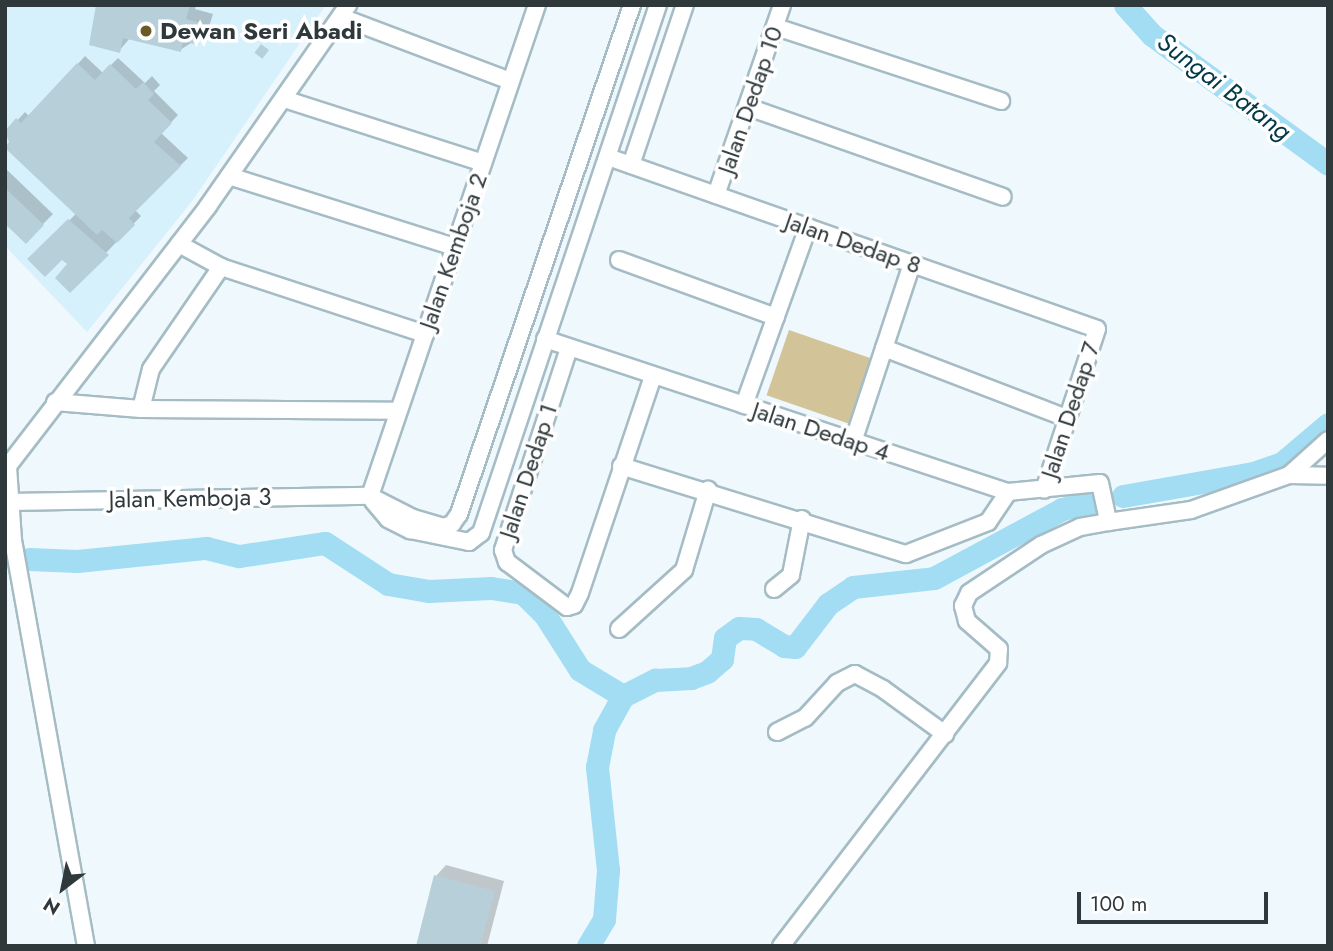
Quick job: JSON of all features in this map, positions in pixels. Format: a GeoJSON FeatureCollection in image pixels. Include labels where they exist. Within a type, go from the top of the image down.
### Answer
{"type":"FeatureCollection","features":[{"type":"Feature","properties":{"kind":"street","name":"Jalan Kemboja 2"},"geometry":{"type":"LineString","coordinates":[[370,496],[537,5]]}},
{"type":"Feature","properties":{"kind":"street"},"geometry":{"type":"LineString","coordinates":[[370,496],[413,518],[444,527],[457,520],[632,5]]}},
{"type":"Feature","properties":{"kind":"street"},"geometry":{"type":"LineString","coordinates":[[370,496],[388,519],[411,530],[447,540],[477,540],[658,5]]}},
{"type":"Feature","properties":{"kind":"street"},"geometry":{"type":"LineString","coordinates":[[631,165],[685,5]]}},
{"type":"Feature","properties":{"kind":"street","name":"Jalan Dedap 10"},"geometry":{"type":"LineString","coordinates":[[716,195],[782,5]]}},
{"type":"Feature","properties":{"kind":"street"},"geometry":{"type":"LineString","coordinates":[[86,946],[9,502],[8,466],[229,177],[344,11],[510,81]]}},
{"type":"Feature","properties":{"kind":"street"},"geometry":{"type":"LineString","coordinates":[[776,27],[1000,101]]}},
{"type":"Feature","properties":{"kind":"street"},"geometry":{"type":"LineString","coordinates":[[284,99],[483,163]]}},
{"type":"Feature","properties":{"kind":"street"},"geometry":{"type":"LineString","coordinates":[[748,107],[1003,197]]}},
{"type":"Feature","properties":{"kind":"street","name":"Jalan Dedap 8"},"geometry":{"type":"LineString","coordinates":[[608,157],[1097,329]]}},
{"type":"Feature","properties":{"kind":"street"},"geometry":{"type":"LineString","coordinates":[[229,177],[454,247]]}},
{"type":"Feature","properties":{"kind":"street"},"geometry":{"type":"LineString","coordinates":[[744,405],[808,228]]}},
{"type":"Feature","properties":{"kind":"street"},"geometry":{"type":"LineString","coordinates":[[179,244],[221,267],[425,334]]}},
{"type":"Feature","properties":{"kind":"street"},"geometry":{"type":"LineString","coordinates":[[619,260],[776,317]]}},
{"type":"Feature","properties":{"kind":"street"},"geometry":{"type":"LineString","coordinates":[[854,439],[912,264]]}},
{"type":"Feature","properties":{"kind":"street"},"geometry":{"type":"LineString","coordinates":[[141,409],[151,369],[221,267]]}},
{"type":"Feature","properties":{"kind":"street","name":"Jalan Dedap 7"},"geometry":{"type":"LineString","coordinates":[[1044,490],[1097,329]]}},
{"type":"Feature","properties":{"kind":"street","name":"Jalan Dedap 4"},"geometry":{"type":"LineString","coordinates":[[545,339],[1008,492],[1100,483],[1108,522]]}},
{"type":"Feature","properties":{"kind":"street","name":"Jalan Dedap 1"},"geometry":{"type":"LineString","coordinates":[[569,348],[503,550],[506,562],[561,606],[571,608],[576,603],[621,466]]}},
{"type":"Feature","properties":{"kind":"street"},"geometry":{"type":"LineString","coordinates":[[884,348],[1066,418]]}},
{"type":"Feature","properties":{"kind":"street"},"geometry":{"type":"LineString","coordinates":[[653,376],[621,466],[802,519],[906,554],[988,522],[1008,492]]}},
{"type":"Feature","properties":{"kind":"street"},"geometry":{"type":"LineString","coordinates":[[55,402],[141,409],[398,411]]}},
{"type":"Feature","properties":{"kind":"street"},"geometry":{"type":"LineString","coordinates":[[1289,475],[1328,440]]}},
{"type":"Feature","properties":{"kind":"street"},"geometry":{"type":"LineString","coordinates":[[781,946],[946,734],[1000,657],[993,643],[967,621],[963,606],[969,593],[1041,545],[1080,527],[1191,510],[1289,475],[1328,476]]}},
{"type":"Feature","properties":{"kind":"street"},"geometry":{"type":"LineString","coordinates":[[619,629],[684,570],[708,490]]}},
{"type":"Feature","properties":{"kind":"street","name":"Jalan Kemboja 3"},"geometry":{"type":"LineString","coordinates":[[9,502],[370,496]]}},
{"type":"Feature","properties":{"kind":"street"},"geometry":{"type":"LineString","coordinates":[[774,589],[791,575],[802,519]]}},
{"type":"Feature","properties":{"kind":"street"},"geometry":{"type":"LineString","coordinates":[[777,732],[805,718],[837,683],[855,674],[883,689],[946,734]]}},
{"type":"Feature","properties":{"kind":"shaded area"},"geometry":{"type":"Polygon","coordinates":[[[5,5],[326,5],[193,200],[87,332],[5,246],[5,5]]]}},
{"type":"Feature","properties":{"kind":"shaded area"},"geometry":{"type":"Polygon","coordinates":[[[789,330],[872,359],[850,424],[767,395],[789,330]]]}},
{"type":"Feature","properties":{"kind":"building","name":"Dewan Seri Abadi"},"geometry":{"type":"Polygon","coordinates":[[[96,5],[190,5],[186,19],[204,24],[198,45],[183,41],[181,52],[123,38],[120,53],[89,45],[96,5]]]}},
{"type":"Feature","properties":{"kind":"building"},"geometry":{"type":"Polygon","coordinates":[[[261,44],[269,50],[262,59],[254,53],[261,44]]]}},
{"type":"Feature","properties":{"kind":"building"},"geometry":{"type":"Polygon","coordinates":[[[77,63],[95,80],[110,64],[136,89],[143,82],[154,94],[148,100],[172,123],[154,142],[181,166],[129,218],[135,225],[117,243],[102,230],[97,235],[5,148],[9,142],[5,131],[16,118],[21,123],[77,63]]]}},
{"type":"Feature","properties":{"kind":"building"},"geometry":{"type":"Polygon","coordinates":[[[5,188],[44,225],[26,244],[5,224],[5,188]]]}},
{"type":"Feature","properties":{"kind":"building"},"geometry":{"type":"Polygon","coordinates":[[[68,219],[109,255],[70,293],[55,278],[67,264],[62,260],[45,277],[27,259],[68,219]]]}},
{"type":"Feature","properties":{"kind":"building"},"geometry":{"type":"Polygon","coordinates":[[[434,875],[495,891],[480,946],[416,946],[434,875]]]}},
{"type":"Feature","properties":{"kind":"waterway","name":"Sungai Batang"},"geometry":{"type":"LineString","coordinates":[[1125,5],[1152,35],[1328,164]]}},
{"type":"Feature","properties":{"kind":"waterway","name":"Sungai Batang"},"geometry":{"type":"LineString","coordinates":[[1123,496],[1253,473],[1282,463],[1328,424]]}},
{"type":"Feature","properties":{"kind":"waterway","name":"Sungai Batang"},"geometry":{"type":"LineString","coordinates":[[588,946],[604,919],[608,870],[597,767],[604,730],[623,696],[655,680],[691,678],[707,672],[722,659],[725,638],[739,628],[756,629],[784,646],[795,647],[828,604],[853,587],[934,578],[1062,509],[1103,500]]}},
{"type":"Feature","properties":{"kind":"waterway"},"geometry":{"type":"LineString","coordinates":[[29,559],[77,561],[206,548],[239,556],[325,543],[388,584],[429,591],[491,588],[523,593],[545,615],[580,670],[623,696]]}},
{"type":"Feature","properties":{"kind":"place","name":"Dewan Seri Abadi"},"geometry":{"type":"Point","coordinates":[146,31]}}]}
